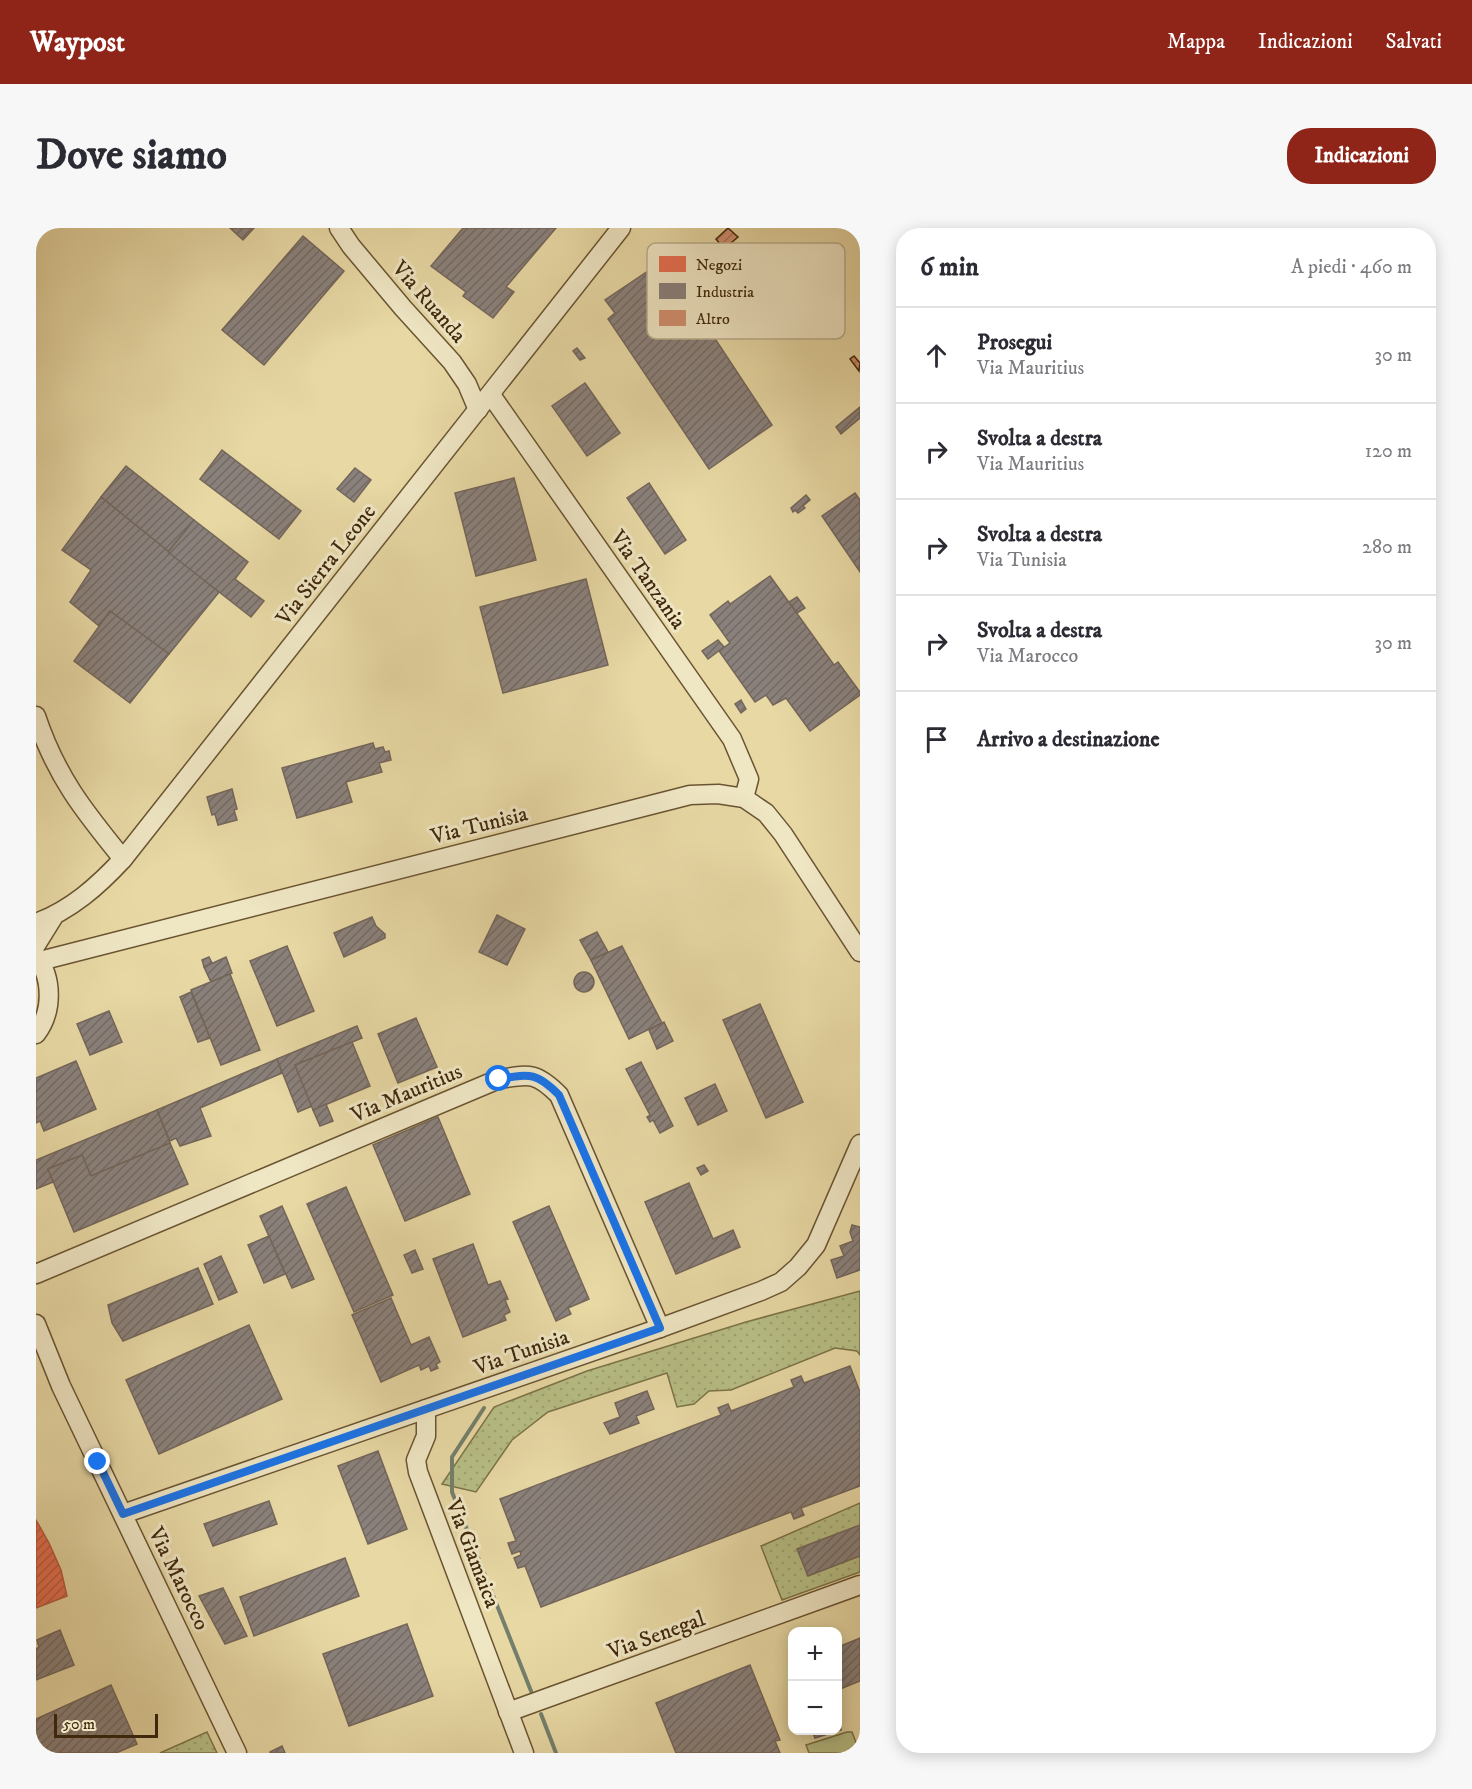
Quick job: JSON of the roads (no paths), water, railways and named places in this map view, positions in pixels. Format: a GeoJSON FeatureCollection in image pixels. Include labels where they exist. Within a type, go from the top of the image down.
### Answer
{"type":"FeatureCollection","features":[{"type":"Feature","properties":{"kind":"street","name":"Via Ruanda"},"geometry":{"type":"LineString","coordinates":[[339,228],[351,246],[403,308],[452,362],[467,384],[478,410]]}},
{"type":"Feature","properties":{"kind":"street","name":"Via Sierra Leone"},"geometry":{"type":"LineString","coordinates":[[36,923],[54,916],[78,901],[101,882],[123,859],[621,228]]}},
{"type":"Feature","properties":{"kind":"street","name":"Via Tanzania"},"geometry":{"type":"LineString","coordinates":[[491,394],[732,739],[749,779],[744,798]]}},
{"type":"Feature","properties":{"kind":"street"},"geometry":{"type":"LineString","coordinates":[[36,716],[46,747],[72,794],[123,859]]}},
{"type":"Feature","properties":{"kind":"street","name":"Via Tunisia"},"geometry":{"type":"LineString","coordinates":[[37,954],[690,795],[718,794],[744,798],[766,813],[783,834],[860,952]]}},
{"type":"Feature","properties":{"kind":"street","name":"Via Sierra Leone"},"geometry":{"type":"LineString","coordinates":[[37,954],[54,916]]}},
{"type":"Feature","properties":{"kind":"street"},"geometry":{"type":"LineString","coordinates":[[36,1034],[48,1007],[49,986],[37,954]]}},
{"type":"Feature","properties":{"kind":"street","name":"Via Mauritius"},"geometry":{"type":"LineString","coordinates":[[36,1274],[499,1079],[523,1075],[542,1078],[559,1095],[660,1328]]}},
{"type":"Feature","properties":{"kind":"street","name":"Via Tunisia"},"geometry":{"type":"LineString","coordinates":[[123,1514],[660,1328],[780,1282],[798,1268],[816,1245],[860,1144]]}},
{"type":"Feature","properties":{"kind":"street","name":"Via Marocco"},"geometry":{"type":"LineString","coordinates":[[36,1324],[61,1386],[237,1753]]}},
{"type":"Feature","properties":{"kind":"street","name":"Via Giamaica"},"geometry":{"type":"LineString","coordinates":[[426,1409],[426,1436],[416,1460],[418,1472],[508,1713]]}},
{"type":"Feature","properties":{"kind":"street","name":"Via Senegal"},"geometry":{"type":"LineString","coordinates":[[508,1713],[860,1585]]}},
{"type":"Feature","properties":{"kind":"street"},"geometry":{"type":"LineString","coordinates":[[508,1713],[524,1753]]}},
{"type":"Feature","properties":{"kind":"waterway"},"geometry":{"type":"LineString","coordinates":[[484,1408],[452,1457],[452,1492],[531,1691]]}},
{"type":"Feature","properties":{"kind":"waterway"},"geometry":{"type":"LineString","coordinates":[[541,1714],[556,1753]]}}]}
